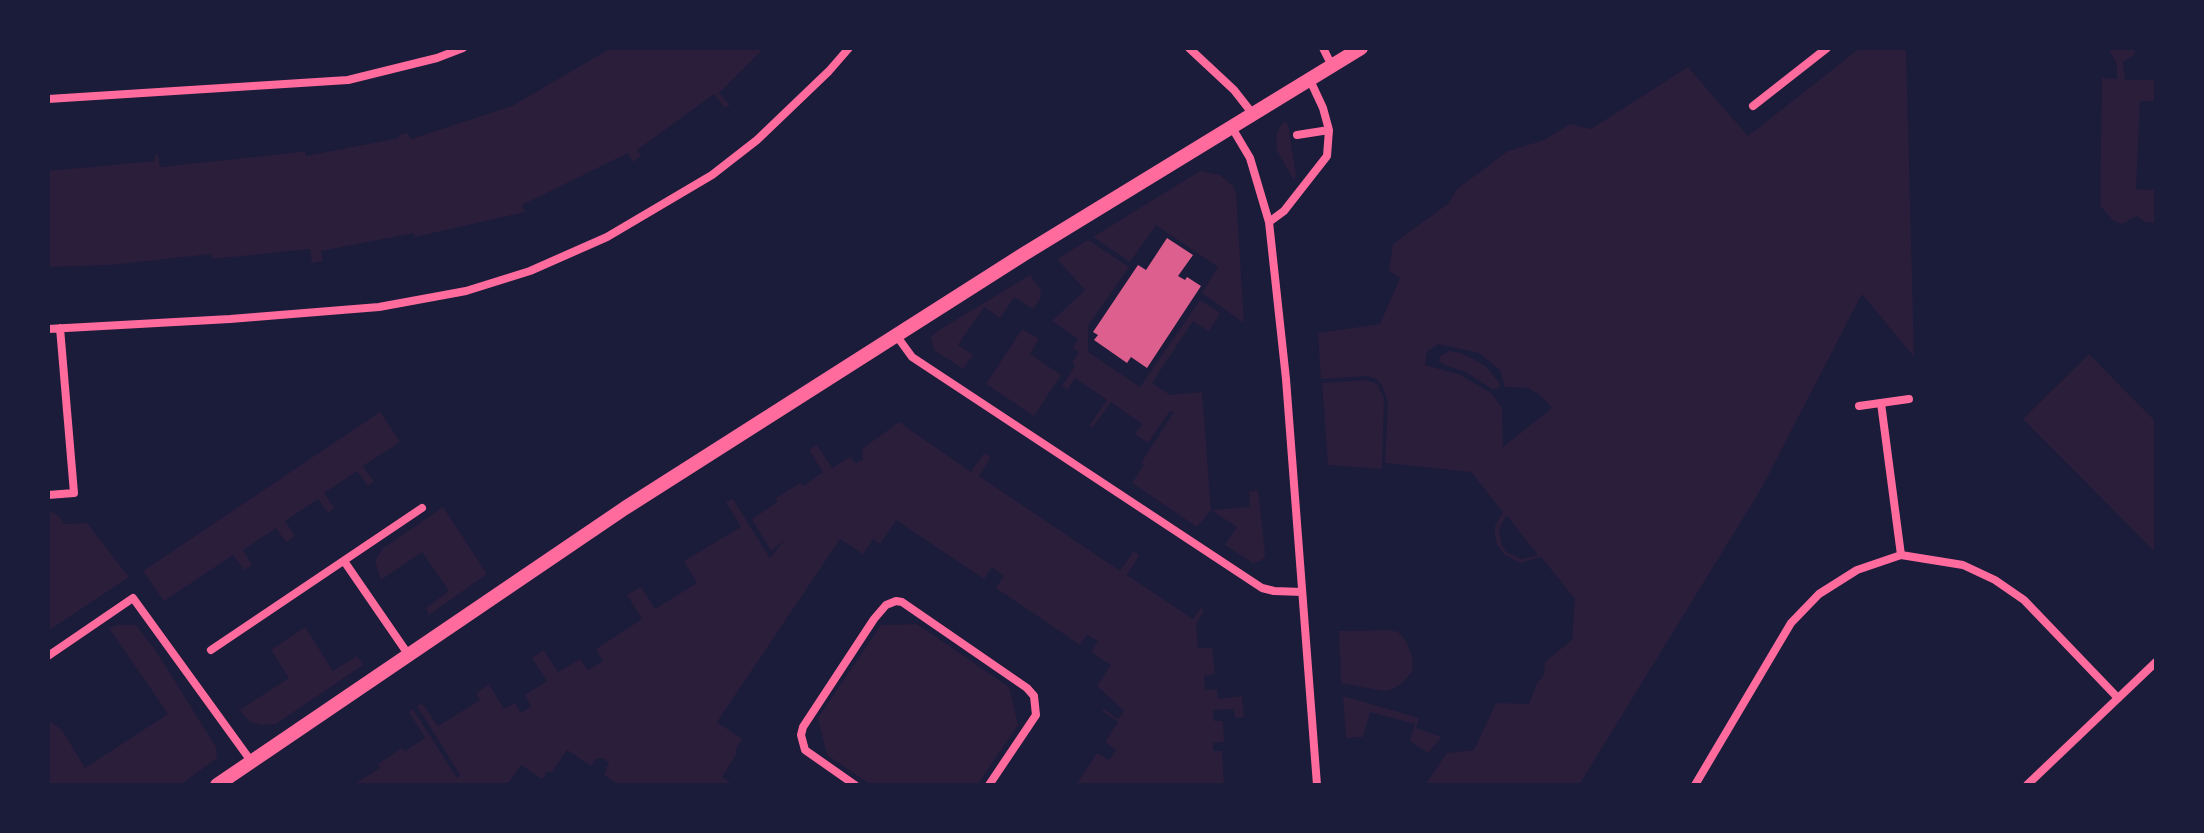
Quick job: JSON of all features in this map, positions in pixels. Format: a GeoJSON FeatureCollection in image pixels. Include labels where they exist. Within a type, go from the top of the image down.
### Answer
{"type":"FeatureCollection","features":[{"type":"Feature","properties":{"kind":"street"},"geometry":{"type":"LineString","coordinates":[[48,99],[348,80],[437,58],[463,48]]}},
{"type":"Feature","properties":{"kind":"street"},"geometry":{"type":"LineString","coordinates":[[48,329],[379,307],[466,291],[530,271],[607,237],[712,175],[757,140],[849,48]]}},
{"type":"Feature","properties":{"kind":"street"},"geometry":{"type":"LineString","coordinates":[[1189,48],[1234,90],[1252,113]]}},
{"type":"Feature","properties":{"kind":"street"},"geometry":{"type":"LineString","coordinates":[[1323,48],[1331,64]]}},
{"type":"Feature","properties":{"kind":"street"},"geometry":{"type":"LineString","coordinates":[[217,785],[625,508],[1230,126],[1361,48]]}},
{"type":"Feature","properties":{"kind":"street"},"geometry":{"type":"LineString","coordinates":[[1753,106],[1827,48]]}},
{"type":"Feature","properties":{"kind":"street"},"geometry":{"type":"LineString","coordinates":[[1269,222],[1284,211],[1327,156],[1329,130],[1309,78]]}},
{"type":"Feature","properties":{"kind":"street"},"geometry":{"type":"LineString","coordinates":[[1230,126],[1250,158],[1269,222],[1286,379],[1317,785]]}},
{"type":"Feature","properties":{"kind":"street"},"geometry":{"type":"LineString","coordinates":[[1297,135],[1329,130]]}},
{"type":"Feature","properties":{"kind":"street"},"geometry":{"type":"LineString","coordinates":[[48,495],[74,493],[60,328]]}},
{"type":"Feature","properties":{"kind":"street"},"geometry":{"type":"LineString","coordinates":[[896,335],[912,357],[1262,588],[1302,592]]}},
{"type":"Feature","properties":{"kind":"street"},"geometry":{"type":"LineString","coordinates":[[1859,406],[1909,399]]}},
{"type":"Feature","properties":{"kind":"street"},"geometry":{"type":"LineString","coordinates":[[1881,403],[1901,555]]}},
{"type":"Feature","properties":{"kind":"street"},"geometry":{"type":"LineString","coordinates":[[211,650],[422,508]]}},
{"type":"Feature","properties":{"kind":"street"},"geometry":{"type":"LineString","coordinates":[[1695,785],[1791,623],[1819,594],[1857,570],[1901,555],[1963,565],[1995,580],[2024,600],[2117,697]]}},
{"type":"Feature","properties":{"kind":"street"},"geometry":{"type":"LineString","coordinates":[[344,561],[408,654]]}},
{"type":"Feature","properties":{"kind":"street"},"geometry":{"type":"LineString","coordinates":[[48,656],[133,598],[251,761]]}},
{"type":"Feature","properties":{"kind":"street"},"geometry":{"type":"LineString","coordinates":[[855,785],[805,750],[801,735],[803,727],[874,619],[886,605],[896,601],[902,602],[1027,688],[1034,696],[1036,715],[989,785]]}},
{"type":"Feature","properties":{"kind":"street"},"geometry":{"type":"LineString","coordinates":[[2027,785],[2156,662]]}},
{"type":"Feature","properties":{"kind":"shaded area"},"geometry":{"type":"Polygon","coordinates":[[[611,48],[764,48],[719,93],[730,105],[725,108],[714,94],[637,150],[641,156],[633,162],[628,153],[522,205],[525,212],[415,237],[414,233],[321,251],[323,261],[312,263],[310,249],[213,259],[211,254],[111,265],[48,267],[48,171],[155,161],[155,155],[158,155],[160,167],[301,152],[305,152],[306,156],[399,138],[399,135],[408,133],[411,139],[512,106],[611,48]]]}},
{"type":"Feature","properties":{"kind":"shaded area"},"geometry":{"type":"Polygon","coordinates":[[[1860,48],[1906,48],[1914,357],[1862,294],[1761,489],[1579,785],[1425,785],[1447,753],[1474,750],[1496,703],[1529,704],[1537,683],[1544,675],[1545,662],[1572,640],[1575,599],[1541,557],[1520,563],[1505,555],[1497,545],[1495,535],[1495,526],[1503,512],[1471,472],[1385,463],[1388,403],[1382,385],[1368,376],[1321,379],[1318,333],[1380,324],[1400,278],[1389,271],[1393,244],[1449,203],[1457,189],[1508,151],[1544,140],[1570,124],[1591,129],[1688,67],[1748,136],[1860,48]],[[1438,344],[1427,352],[1425,365],[1461,375],[1491,393],[1502,408],[1503,447],[1552,408],[1528,388],[1505,387],[1500,370],[1479,353],[1438,344]],[[1507,516],[1499,529],[1506,552],[1521,559],[1538,555],[1507,516]]]}},
{"type":"Feature","properties":{"kind":"shaded area"},"geometry":{"type":"Polygon","coordinates":[[[2108,48],[2135,48],[2134,55],[2123,62],[2125,80],[2156,80],[2156,101],[2140,101],[2136,189],[2156,190],[2156,223],[2145,222],[2137,216],[2122,224],[2114,221],[2100,206],[2102,78],[2117,79],[2117,64],[2108,48]]]}},
{"type":"Feature","properties":{"kind":"shaded area"},"geometry":{"type":"Polygon","coordinates":[[[1283,122],[1288,124],[1296,175],[1294,181],[1277,150],[1276,134],[1283,122]]]}},
{"type":"Feature","properties":{"kind":"shaded area"},"geometry":{"type":"Polygon","coordinates":[[[1200,171],[1220,175],[1234,187],[1244,323],[1202,293],[1218,267],[1156,225],[1130,262],[1093,237],[1200,171]]]}},
{"type":"Feature","properties":{"kind":"shaded area"},"geometry":{"type":"Polygon","coordinates":[[[1088,240],[1129,267],[1088,326],[1088,352],[1140,387],[1200,300],[1220,313],[1209,331],[1193,321],[1152,383],[1170,395],[1202,392],[1211,510],[1197,527],[1132,483],[1144,465],[1141,463],[1174,412],[1170,411],[1148,443],[1135,434],[1142,424],[1111,402],[1092,428],[1089,426],[1107,400],[1075,378],[1067,390],[1062,386],[1075,366],[1072,363],[1079,352],[1073,348],[1078,339],[1052,321],[1085,290],[1057,259],[1088,240]]]}},
{"type":"Feature","properties":{"kind":"shaded area"},"geometry":{"type":"Polygon","coordinates":[[[1030,275],[1041,290],[1040,299],[1033,309],[1014,297],[1000,318],[984,307],[958,345],[973,355],[963,369],[934,350],[931,337],[936,332],[1030,275]]]}},
{"type":"Feature","properties":{"kind":"shaded area"},"geometry":{"type":"Polygon","coordinates":[[[1022,329],[1039,339],[1030,354],[1061,375],[1034,416],[986,384],[1022,329]]]}},
{"type":"Feature","properties":{"kind":"shaded area"},"geometry":{"type":"Polygon","coordinates":[[[1449,351],[1461,353],[1486,366],[1500,384],[1499,388],[1492,389],[1466,372],[1444,365],[1439,361],[1440,356],[1449,351]]]}},
{"type":"Feature","properties":{"kind":"shaded area"},"geometry":{"type":"Polygon","coordinates":[[[2089,354],[2156,422],[2156,553],[2023,419],[2089,354]]]}},
{"type":"Feature","properties":{"kind":"shaded area"},"geometry":{"type":"Polygon","coordinates":[[[1367,380],[1377,384],[1384,398],[1382,469],[1328,465],[1322,383],[1367,380]]]}},
{"type":"Feature","properties":{"kind":"shaded area"},"geometry":{"type":"Polygon","coordinates":[[[380,412],[400,442],[363,466],[374,482],[368,486],[357,471],[324,493],[334,508],[328,513],[318,499],[285,521],[295,536],[286,542],[276,528],[243,550],[252,565],[244,570],[233,555],[164,601],[143,571],[380,412]]]}},
{"type":"Feature","properties":{"kind":"shaded area"},"geometry":{"type":"Polygon","coordinates":[[[899,422],[971,472],[984,453],[991,457],[979,476],[1120,571],[1133,552],[1136,553],[1139,556],[1127,575],[1193,619],[1201,608],[1204,610],[1196,624],[1198,648],[1212,648],[1215,674],[1204,676],[1205,690],[1217,689],[1218,699],[1242,696],[1244,717],[1235,718],[1234,709],[1213,710],[1214,721],[1223,721],[1224,742],[1213,743],[1213,751],[1222,751],[1224,785],[1076,785],[1097,753],[1109,760],[1116,750],[1105,742],[1118,722],[1102,711],[1104,709],[1118,719],[1124,711],[1097,686],[1111,665],[1091,652],[1098,641],[1087,635],[1080,645],[996,588],[1004,576],[992,567],[984,579],[896,520],[880,544],[873,539],[863,554],[840,539],[717,722],[742,739],[722,777],[734,785],[619,785],[604,775],[609,763],[602,758],[596,759],[591,766],[567,750],[551,773],[548,771],[542,779],[521,765],[507,785],[353,785],[380,768],[378,764],[402,748],[405,751],[425,738],[409,712],[413,709],[457,778],[460,775],[417,706],[422,703],[438,726],[480,700],[476,693],[489,684],[504,709],[515,703],[521,713],[531,706],[525,695],[547,681],[532,658],[544,650],[558,672],[580,659],[588,670],[603,661],[596,649],[642,619],[627,595],[641,587],[655,609],[697,583],[684,561],[741,527],[726,502],[733,499],[770,558],[784,540],[771,551],[752,519],[777,502],[776,498],[800,483],[803,486],[823,472],[809,450],[817,445],[832,468],[850,457],[856,463],[863,460],[862,449],[899,422]]]}},
{"type":"Feature","properties":{"kind":"shaded area"},"geometry":{"type":"Polygon","coordinates":[[[1258,490],[1264,558],[1253,563],[1225,545],[1237,527],[1211,510],[1250,507],[1249,492],[1258,490]]]}},
{"type":"Feature","properties":{"kind":"shaded area"},"geometry":{"type":"Polygon","coordinates":[[[443,507],[487,574],[429,615],[426,608],[449,591],[422,552],[381,580],[375,561],[382,549],[443,507]]]}},
{"type":"Feature","properties":{"kind":"shaded area"},"geometry":{"type":"Polygon","coordinates":[[[48,510],[60,517],[64,524],[87,523],[129,577],[48,631],[48,510]]]}},
{"type":"Feature","properties":{"kind":"shaded area"},"geometry":{"type":"Polygon","coordinates":[[[917,624],[1009,687],[1018,725],[977,785],[871,785],[827,755],[818,718],[881,625],[917,624]]]}},
{"type":"Feature","properties":{"kind":"shaded area"},"geometry":{"type":"Polygon","coordinates":[[[136,625],[156,651],[216,747],[217,758],[180,785],[48,785],[48,723],[62,730],[85,768],[168,714],[109,628],[136,625]]]}},
{"type":"Feature","properties":{"kind":"shaded area"},"geometry":{"type":"Polygon","coordinates":[[[305,627],[333,671],[357,656],[363,665],[276,724],[250,722],[236,706],[241,709],[289,678],[271,650],[305,627]]]}},
{"type":"Feature","properties":{"kind":"shaded area"},"geometry":{"type":"Polygon","coordinates":[[[1339,631],[1398,632],[1406,641],[1412,656],[1412,672],[1393,689],[1383,691],[1341,683],[1339,631]]]}},
{"type":"Feature","properties":{"kind":"shaded area"},"geometry":{"type":"Polygon","coordinates":[[[1343,696],[1419,718],[1416,728],[1442,737],[1428,753],[1410,741],[1415,724],[1370,712],[1363,737],[1346,738],[1343,696]]]}},
{"type":"Feature","properties":{"kind":"building"},"geometry":{"type":"Polygon","coordinates":[[[1167,238],[1193,255],[1178,276],[1185,280],[1187,277],[1201,286],[1147,368],[1131,357],[1127,363],[1094,340],[1098,335],[1093,332],[1138,265],[1146,270],[1167,238]]]}}]}
